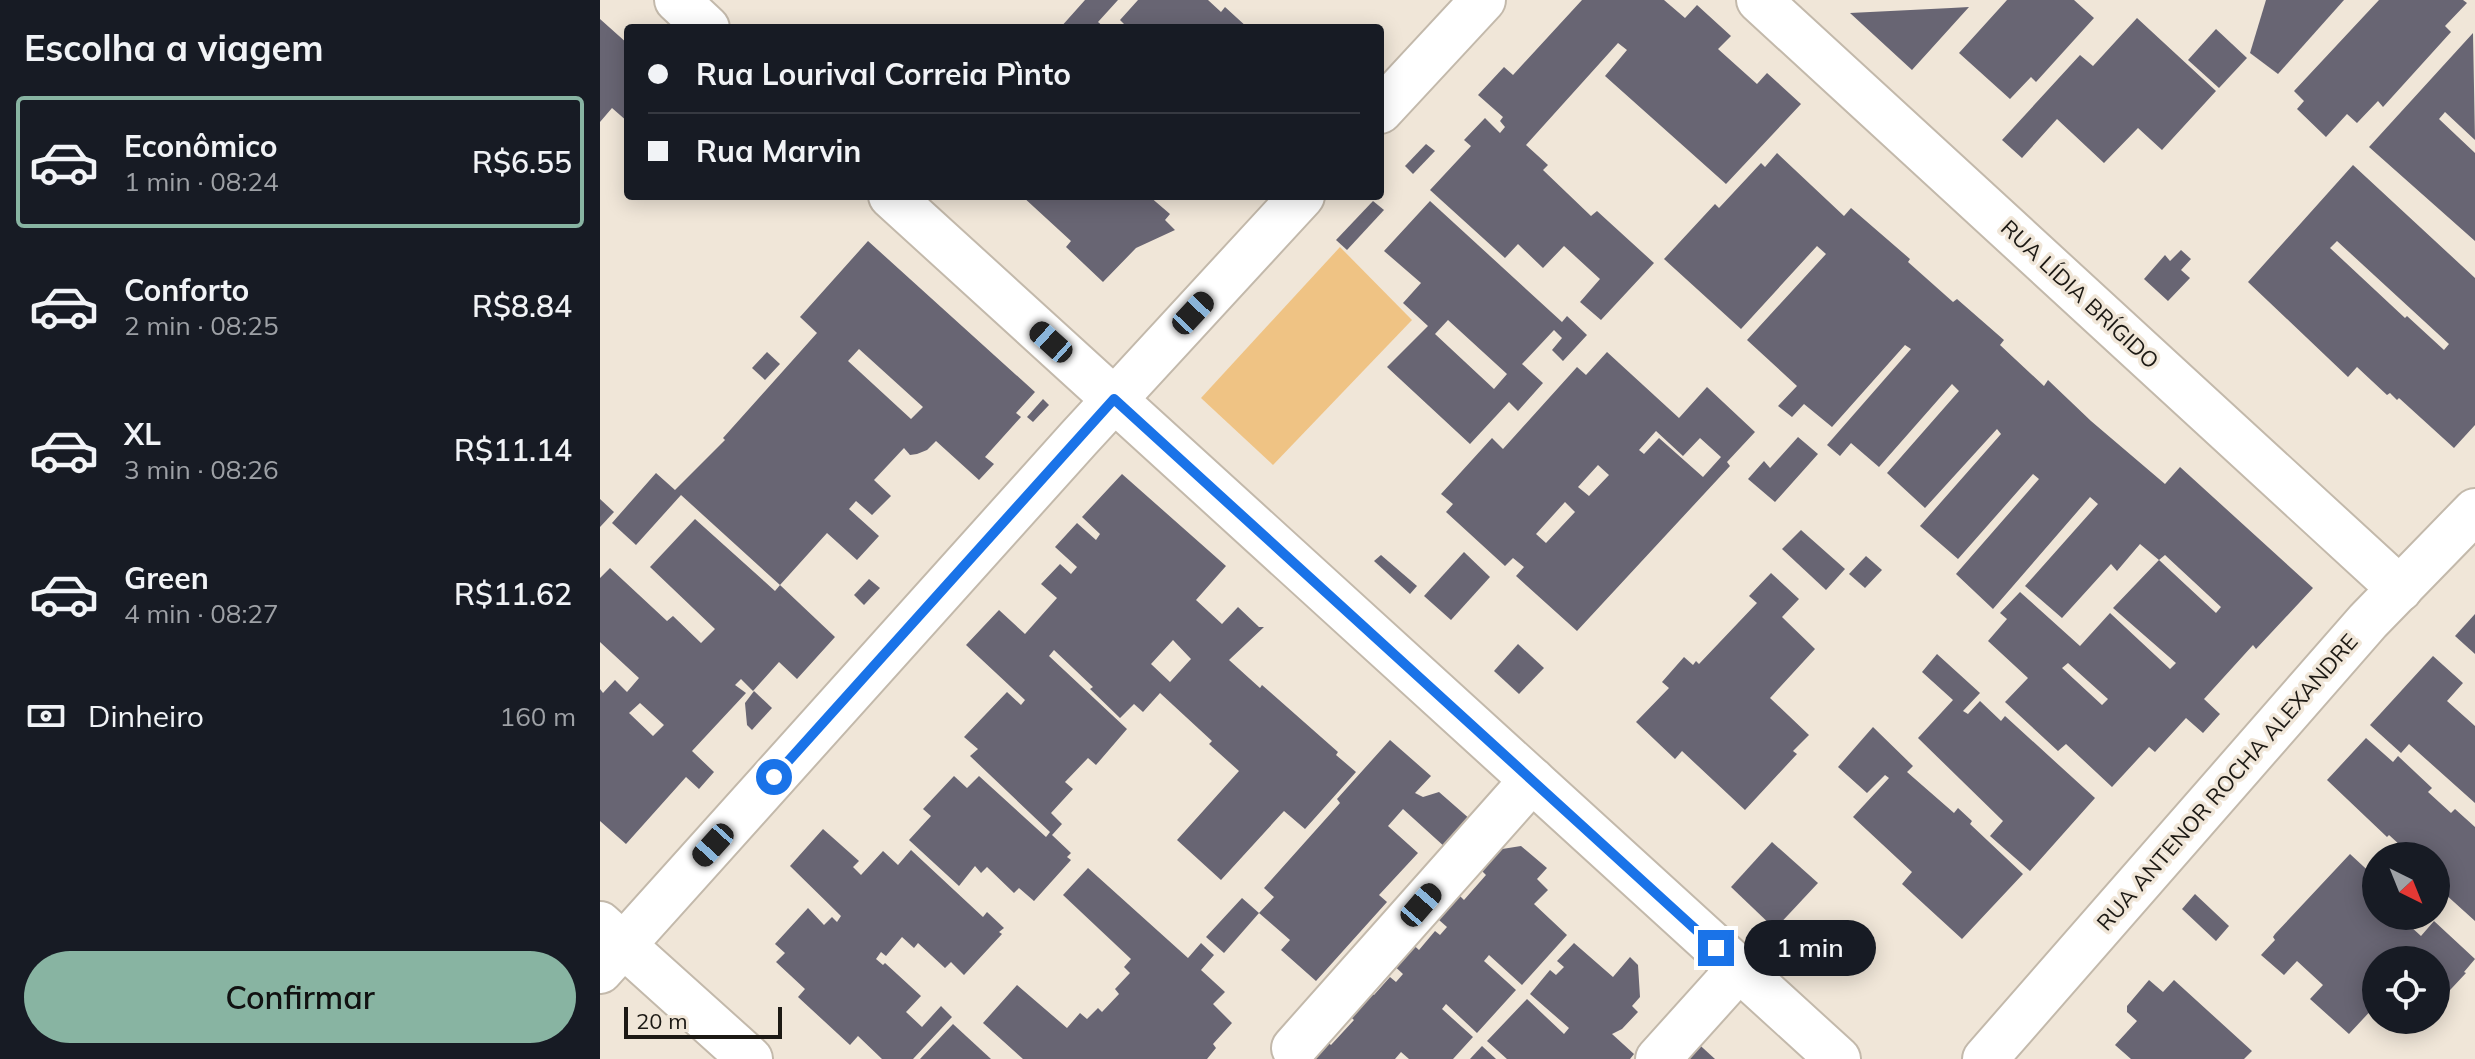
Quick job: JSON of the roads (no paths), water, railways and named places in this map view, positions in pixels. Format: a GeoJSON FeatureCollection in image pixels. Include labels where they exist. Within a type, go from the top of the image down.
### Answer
{"type":"FeatureCollection","features":[{"type":"Feature","properties":{"kind":"street"},"geometry":{"type":"LineString","coordinates":[[677,0],[703,24]]}},
{"type":"Feature","properties":{"kind":"street"},"geometry":{"type":"LineString","coordinates":[[1384,107],[1483,0]]}},
{"type":"Feature","properties":{"kind":"street","name":"RUA LÍDIA BRÍGIDO"},"geometry":{"type":"LineString","coordinates":[[1759,0],[2400,589]]}},
{"type":"Feature","properties":{"kind":"street"},"geometry":{"type":"LineString","coordinates":[[895,200],[1838,1059]]}},
{"type":"Feature","properties":{"kind":"street"},"geometry":{"type":"LineString","coordinates":[[750,1059],[608,947],[1298,200]]}},
{"type":"Feature","properties":{"kind":"street","name":"RUA ANTENOR ROCHA ALEXANDRE"},"geometry":{"type":"LineString","coordinates":[[1985,1059],[2368,621],[2475,511]]}},
{"type":"Feature","properties":{"kind":"street"},"geometry":{"type":"LineString","coordinates":[[1294,1048],[1532,780]]}},
{"type":"Feature","properties":{"kind":"street"},"geometry":{"type":"LineString","coordinates":[[1658,1059],[1739,969]]}}]}
